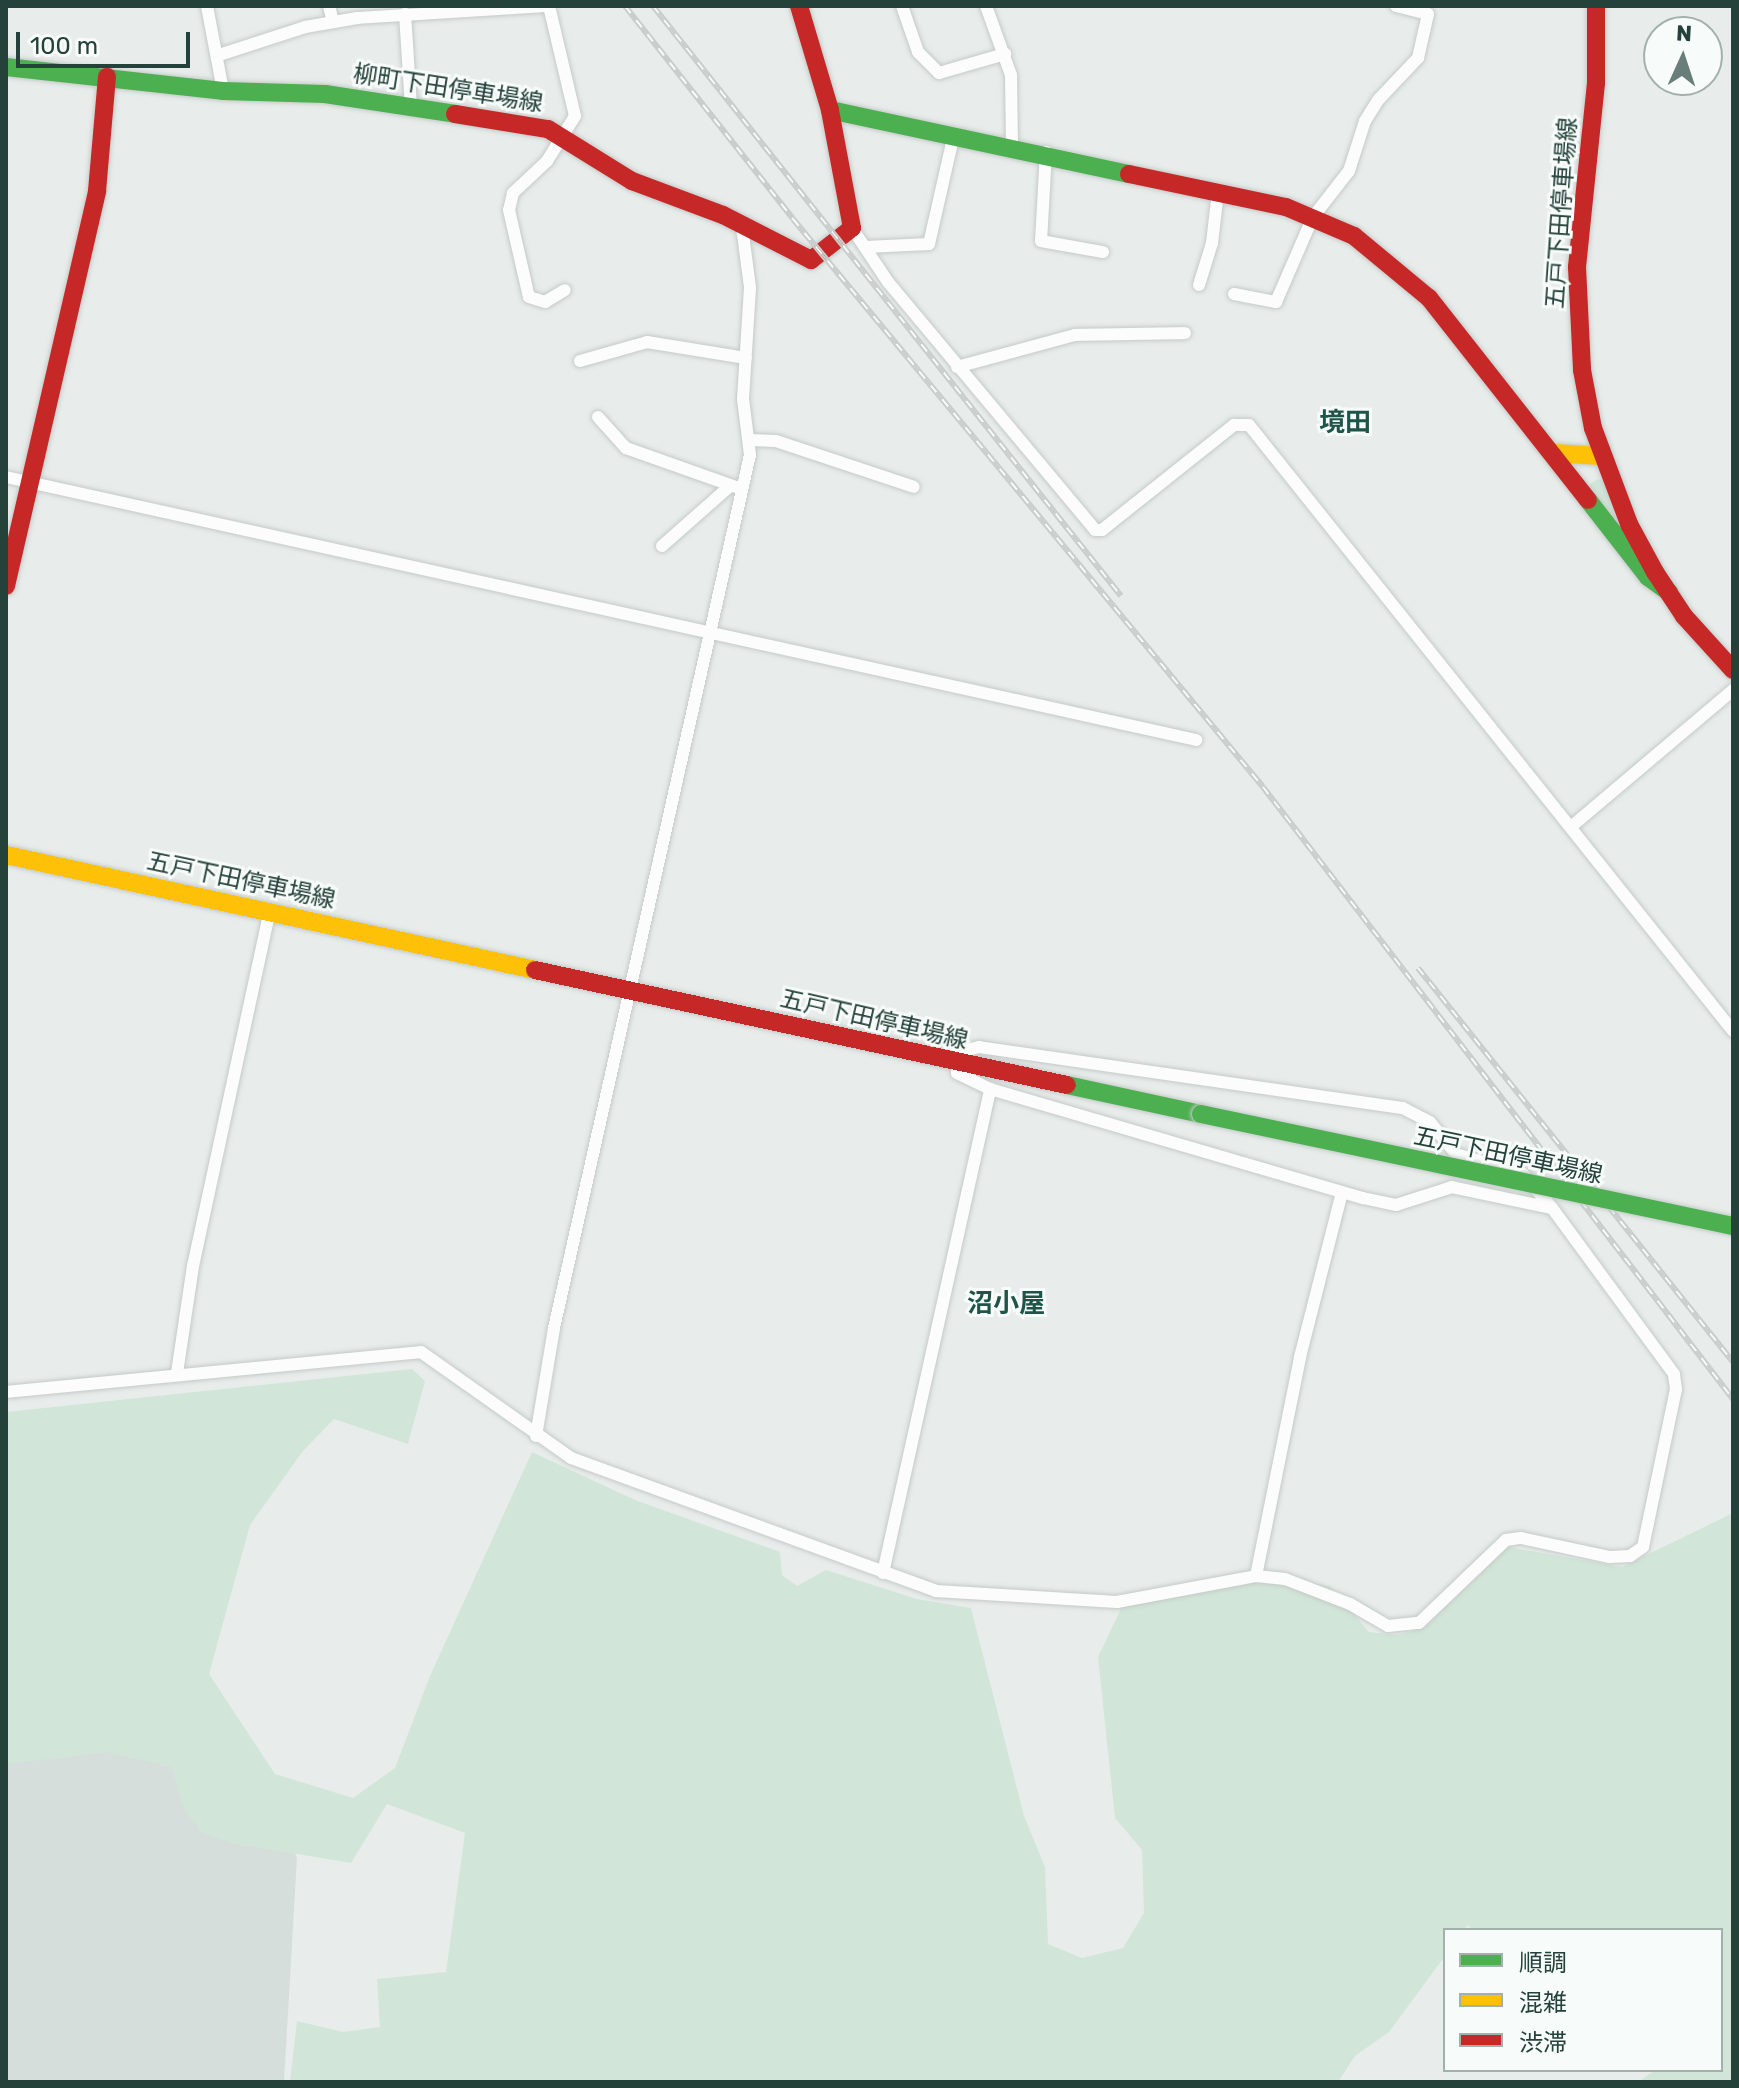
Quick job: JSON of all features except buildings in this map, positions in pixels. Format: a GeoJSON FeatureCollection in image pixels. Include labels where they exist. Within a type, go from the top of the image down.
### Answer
{"type":"FeatureCollection","features":[{"type":"Feature","properties":{"kind":"main road"},"geometry":{"type":"LineString","coordinates":[[799,6],[830,110],[852,228]]}},
{"type":"Feature","properties":{"kind":"main road","name":"五戸下田停車場線"},"geometry":{"type":"LineString","coordinates":[[1596,6],[1596,83],[1577,267],[1577,324],[1601,460],[1629,524],[1669,592],[1733,670]]}},
{"type":"Feature","properties":{"kind":"main road","name":"柳町下田停車場線"},"geometry":{"type":"LineString","coordinates":[[6,67],[223,91],[325,94],[411,106],[564,135],[632,181],[811,260],[852,228]]}},
{"type":"Feature","properties":{"kind":"main road"},"geometry":{"type":"LineString","coordinates":[[6,586],[97,191],[107,76]]}},
{"type":"Feature","properties":{"kind":"main road"},"geometry":{"type":"LineString","coordinates":[[830,110],[953,138],[1046,152],[1218,192],[1313,217],[1354,236],[1404,273],[1554,453],[1648,577],[1669,592]]}},
{"type":"Feature","properties":{"kind":"main road"},"geometry":{"type":"LineString","coordinates":[[1554,453],[1601,460]]}},
{"type":"Feature","properties":{"kind":"main road"},"geometry":{"type":"LineString","coordinates":[[1571,478],[1601,460]]}},
{"type":"Feature","properties":{"kind":"main road","name":"五戸下田停車場線"},"geometry":{"type":"LineString","coordinates":[[6,855],[957,1063],[1733,1226]]}},
{"type":"Feature","properties":{"kind":"street"},"geometry":{"type":"LineString","coordinates":[[207,6],[219,55],[223,91]]}},
{"type":"Feature","properties":{"kind":"street"},"geometry":{"type":"LineString","coordinates":[[329,6],[333,22]]}},
{"type":"Feature","properties":{"kind":"street"},"geometry":{"type":"LineString","coordinates":[[219,55],[333,22],[405,14],[549,6],[576,106],[564,135],[547,161],[513,193],[509,210],[529,297],[545,302],[565,290]]}},
{"type":"Feature","properties":{"kind":"street"},"geometry":{"type":"LineString","coordinates":[[902,6],[918,52],[939,73],[1005,54]]}},
{"type":"Feature","properties":{"kind":"street"},"geometry":{"type":"LineString","coordinates":[[986,6],[1005,54],[1013,91],[1012,147]]}},
{"type":"Feature","properties":{"kind":"street"},"geometry":{"type":"LineString","coordinates":[[1234,294],[1276,302],[1313,217],[1349,171],[1379,99],[1418,58],[1428,14],[1396,6]]}},
{"type":"Feature","properties":{"kind":"street"},"geometry":{"type":"LineString","coordinates":[[405,14],[411,106]]}},
{"type":"Feature","properties":{"kind":"street"},"geometry":{"type":"LineString","coordinates":[[865,247],[929,244],[953,138]]}},
{"type":"Feature","properties":{"kind":"street"},"geometry":{"type":"LineString","coordinates":[[1046,152],[1041,241],[1103,252]]}},
{"type":"Feature","properties":{"kind":"street"},"geometry":{"type":"LineString","coordinates":[[1199,285],[1212,243],[1218,192]]}},
{"type":"Feature","properties":{"kind":"street"},"geometry":{"type":"LineString","coordinates":[[536,1436],[554,1328],[710,634],[736,487],[749,440],[743,424],[750,287],[742,227]]}},
{"type":"Feature","properties":{"kind":"street"},"geometry":{"type":"LineString","coordinates":[[852,228],[957,367],[1095,530],[1102,530],[1234,425],[1249,425],[1733,1031]]}},
{"type":"Feature","properties":{"kind":"street"},"geometry":{"type":"LineString","coordinates":[[957,367],[1075,335],[1185,333]]}},
{"type":"Feature","properties":{"kind":"street"},"geometry":{"type":"LineString","coordinates":[[580,361],[647,342],[746,358]]}},
{"type":"Feature","properties":{"kind":"street"},"geometry":{"type":"LineString","coordinates":[[598,417],[626,448],[736,487]]}},
{"type":"Feature","properties":{"kind":"street"},"geometry":{"type":"LineString","coordinates":[[749,440],[776,441],[914,487]]}},
{"type":"Feature","properties":{"kind":"street"},"geometry":{"type":"LineString","coordinates":[[6,477],[1196,740]]}},
{"type":"Feature","properties":{"kind":"street"},"geometry":{"type":"LineString","coordinates":[[662,546],[736,487]]}},
{"type":"Feature","properties":{"kind":"street"},"geometry":{"type":"LineString","coordinates":[[1572,826],[1733,690]]}},
{"type":"Feature","properties":{"kind":"street"},"geometry":{"type":"LineString","coordinates":[[177,1373],[193,1266],[270,911]]}},
{"type":"Feature","properties":{"kind":"street"},"geometry":{"type":"LineString","coordinates":[[6,1392],[177,1373],[421,1352],[571,1458],[936,1591],[1117,1602],[1256,1576],[1285,1579],[1350,1604],[1388,1626],[1419,1623],[1438,1609],[1506,1540],[1521,1538],[1610,1557],[1630,1556],[1643,1547],[1676,1389],[1674,1374],[1552,1208],[1523,1174],[1456,1154],[1430,1122],[1402,1108],[979,1047],[964,1047],[957,1063],[962,1078],[990,1089],[1342,1192],[1396,1205],[1452,1187],[1552,1208]]}},
{"type":"Feature","properties":{"kind":"street"},"geometry":{"type":"LineString","coordinates":[[883,1573],[990,1089]]}},
{"type":"Feature","properties":{"kind":"street"},"geometry":{"type":"LineString","coordinates":[[1256,1576],[1300,1357],[1342,1192]]}},
{"type":"Feature","properties":{"kind":"shaded area"},"geometry":{"type":"Polygon","coordinates":[[[137,1727],[284,1825],[297,1858],[284,2082],[6,2082],[6,1754],[137,1727]]]}},
{"type":"Feature","properties":{"kind":"green space"},"geometry":{"type":"Polygon","coordinates":[[[1597,479],[1603,481],[1625,532],[1585,488],[1597,479]]]}},
{"type":"Feature","properties":{"kind":"green space"},"geometry":{"type":"Polygon","coordinates":[[[412,1369],[425,1381],[408,1444],[334,1419],[303,1451],[250,1525],[209,1674],[275,1774],[353,1798],[395,1768],[430,1676],[532,1452],[635,1500],[780,1552],[782,1575],[797,1586],[826,1570],[917,1599],[971,1608],[1024,1816],[1045,1867],[1048,1944],[1082,1958],[1123,1948],[1144,1913],[1142,1850],[1115,1818],[1098,1657],[1128,1594],[1253,1575],[1330,1586],[1369,1632],[1397,1635],[1424,1628],[1508,1547],[1622,1567],[1733,1513],[1733,2082],[1638,2082],[1652,2072],[1723,2072],[1723,1928],[1471,1928],[1468,1925],[1466,1928],[1443,1928],[1443,1959],[1389,2032],[1355,2056],[1338,2082],[290,2082],[297,2021],[343,2032],[380,2027],[377,1979],[446,1972],[465,1833],[387,1804],[351,1863],[232,1843],[201,1832],[184,1809],[172,1767],[108,1752],[6,1764],[6,1412],[412,1369]]]}},
{"type":"Feature","properties":{"kind":"railway"},"geometry":{"type":"LineString","coordinates":[[625,6],[793,219],[1263,787],[1733,1399]]}},
{"type":"Feature","properties":{"kind":"railway"},"geometry":{"type":"LineString","coordinates":[[653,6],[1121,596]]}},
{"type":"Feature","properties":{"kind":"railway"},"geometry":{"type":"LineString","coordinates":[[1418,968],[1733,1362]]}},
{"type":"Feature","properties":{"kind":"traffic: fast"},"geometry":{"type":"LineString","coordinates":[[6,67],[223,91],[325,94],[455,114]]}},
{"type":"Feature","properties":{"kind":"traffic: fast"},"geometry":{"type":"LineString","coordinates":[[830,110],[1129,174]]}},
{"type":"Feature","properties":{"kind":"traffic: fast"},"geometry":{"type":"LineString","coordinates":[[1588,500],[1648,577],[1669,592]]}},
{"type":"Feature","properties":{"kind":"traffic: fast"},"geometry":{"type":"LineString","coordinates":[[1067,1085],[1201,1114]]}},
{"type":"Feature","properties":{"kind":"traffic: fast"},"geometry":{"type":"LineString","coordinates":[[1201,1114],[1733,1226]]}},
{"type":"Feature","properties":{"kind":"traffic: slow"},"geometry":{"type":"LineString","coordinates":[[1554,453],[1600,456]]}},
{"type":"Feature","properties":{"kind":"traffic: slow"},"geometry":{"type":"LineString","coordinates":[[6,855],[535,970]]}},
{"type":"Feature","properties":{"kind":"traffic: jam"},"geometry":{"type":"LineString","coordinates":[[455,114],[548,129],[632,181],[723,215],[811,260],[852,228],[830,110],[799,6]]}},
{"type":"Feature","properties":{"kind":"traffic: jam"},"geometry":{"type":"LineString","coordinates":[[1596,6],[1596,83],[1577,267],[1582,370],[1593,428],[1629,524],[1655,572],[1684,616],[1733,670]]}},
{"type":"Feature","properties":{"kind":"traffic: jam"},"geometry":{"type":"LineString","coordinates":[[6,586],[97,191],[107,76]]}},
{"type":"Feature","properties":{"kind":"traffic: jam"},"geometry":{"type":"LineString","coordinates":[[1129,174],[1286,207],[1354,236],[1429,298],[1588,500]]}},
{"type":"Feature","properties":{"kind":"traffic: jam"},"geometry":{"type":"LineString","coordinates":[[535,970],[1067,1085]]}},
{"type":"Feature","properties":{"kind":"district","name":"境田"},"geometry":{"type":"Point","coordinates":[1345,423]}},
{"type":"Feature","properties":{"kind":"district","name":"沼小屋"},"geometry":{"type":"Point","coordinates":[1006,1304]}}]}
